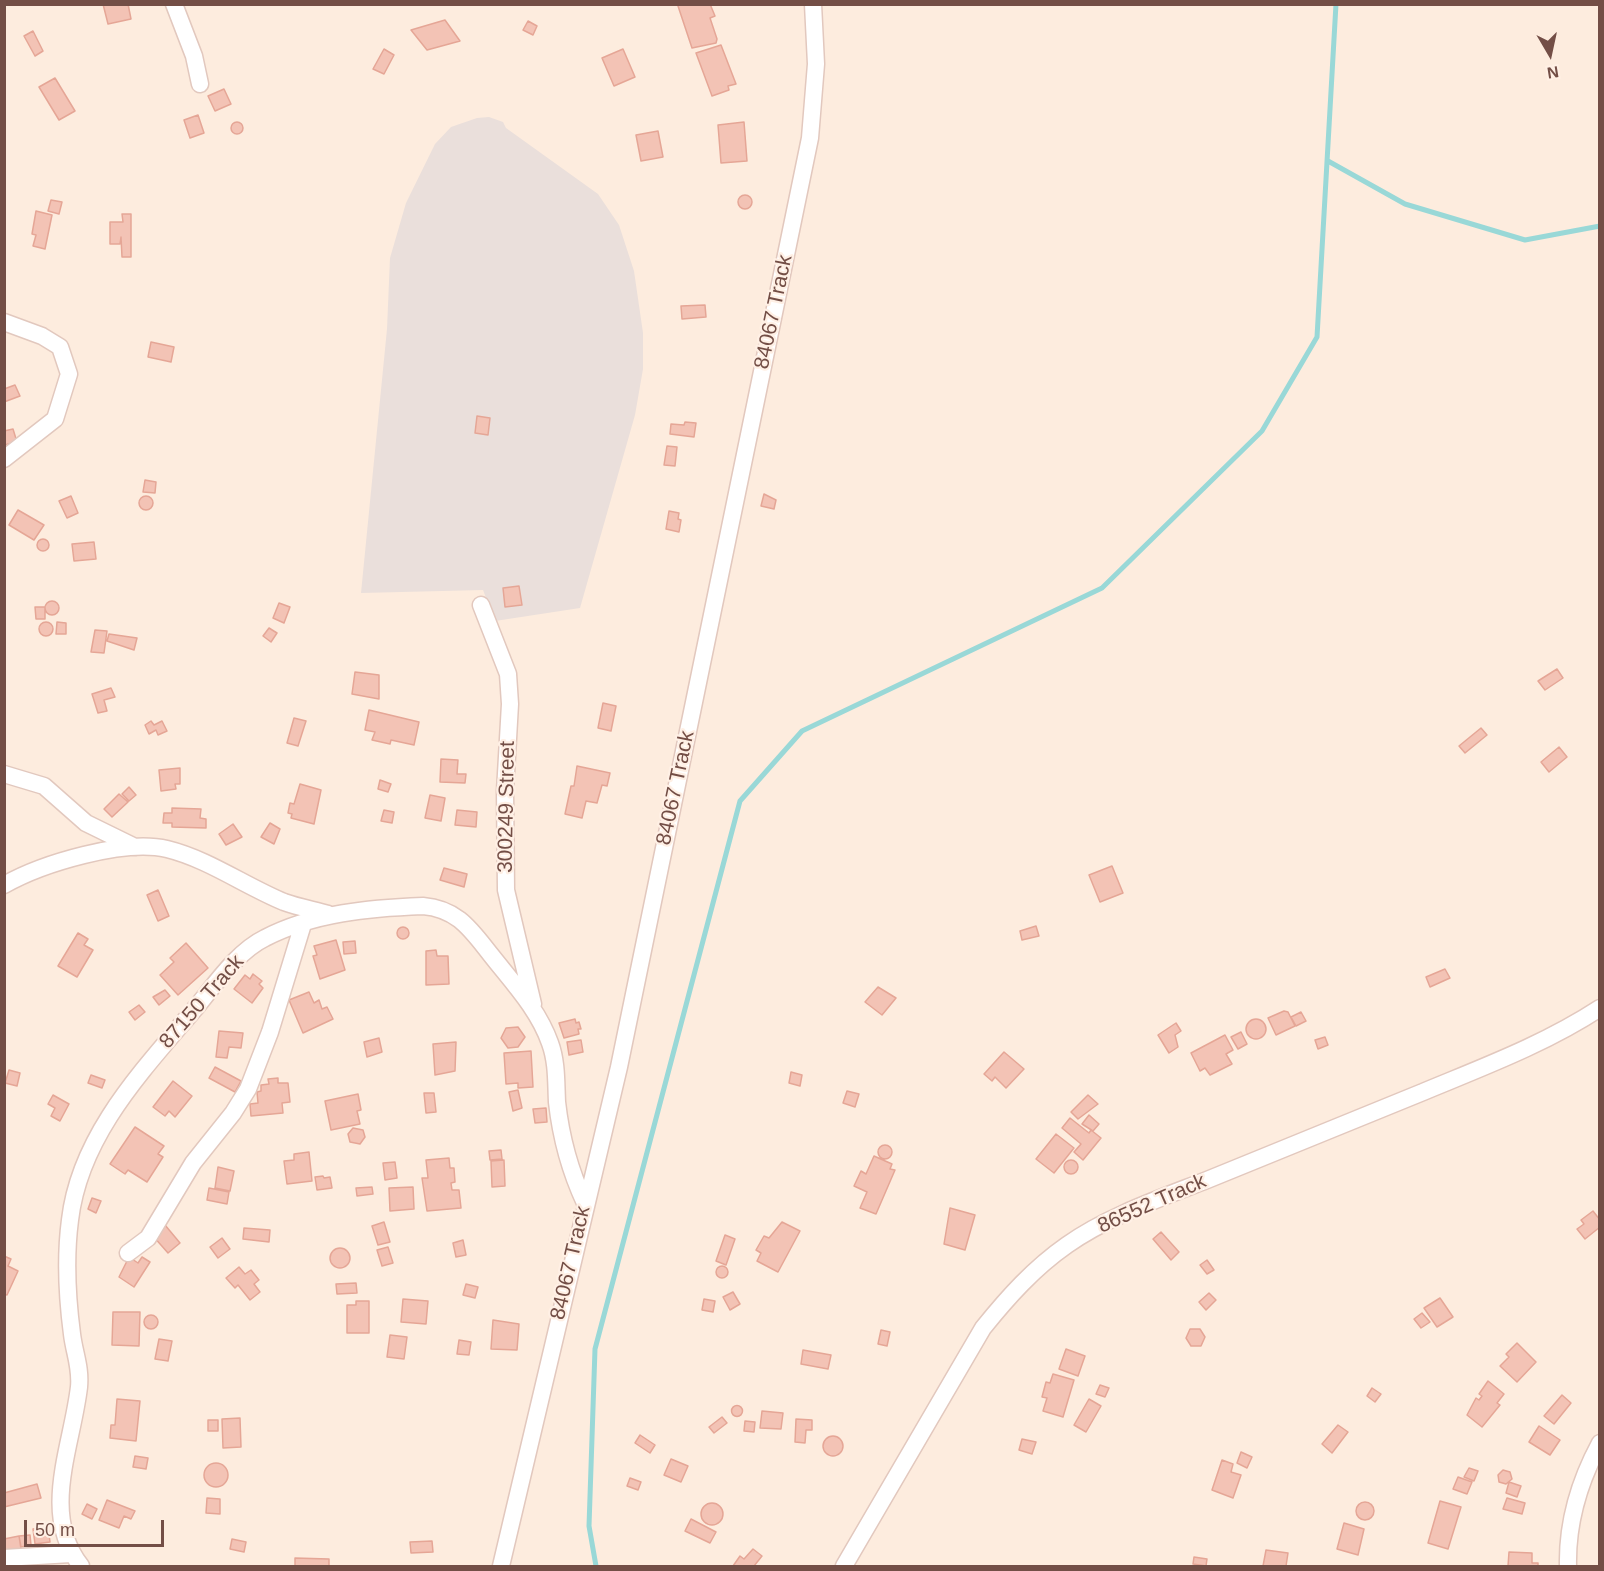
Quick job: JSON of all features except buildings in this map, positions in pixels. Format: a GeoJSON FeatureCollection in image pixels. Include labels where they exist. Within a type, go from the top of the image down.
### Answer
{"type":"FeatureCollection","features":[{"type":"Feature","properties":{"kind":"street"},"geometry":{"type":"LineString","coordinates":[[174,4],[194,56],[200,84]]}},
{"type":"Feature","properties":{"kind":"street","name":"84067 Track"},"geometry":{"type":"LineString","coordinates":[[501,1566],[619,1067],[810,138],[816,64],[813,4]]}},
{"type":"Feature","properties":{"kind":"street"},"geometry":{"type":"LineString","coordinates":[[4,322],[42,336],[60,347],[69,374],[55,419],[4,459]]}},
{"type":"Feature","properties":{"kind":"street","name":"300249 Street"},"geometry":{"type":"LineString","coordinates":[[481,605],[508,674],[510,704],[506,791],[506,890],[534,1010]]}},
{"type":"Feature","properties":{"kind":"street"},"geometry":{"type":"LineString","coordinates":[[4,774],[44,786],[86,823],[135,848]]}},
{"type":"Feature","properties":{"kind":"street"},"geometry":{"type":"LineString","coordinates":[[4,885],[29,872],[73,857],[135,848],[170,850],[285,902],[328,914]]}},
{"type":"Feature","properties":{"kind":"street","name":"87150 Track"},"geometry":{"type":"LineString","coordinates":[[76,1560],[63,1534],[60,1506],[80,1371],[72,1337],[67,1250],[70,1218],[81,1174],[120,1098],[213,986],[253,946],[265,938],[328,914],[435,907],[459,917],[476,934],[534,1010],[550,1042],[555,1062],[557,1103],[563,1141],[570,1173],[585,1203]]}},
{"type":"Feature","properties":{"kind":"street"},"geometry":{"type":"LineString","coordinates":[[128,1253],[148,1238],[193,1163],[233,1113],[248,1089],[270,1032],[303,924]]}},
{"type":"Feature","properties":{"kind":"street","name":"86552 Track"},"geometry":{"type":"LineString","coordinates":[[844,1566],[983,1328],[1042,1263],[1069,1243],[1164,1197],[1497,1062],[1572,1026],[1599,1008]]}},
{"type":"Feature","properties":{"kind":"street"},"geometry":{"type":"LineString","coordinates":[[1568,1566],[1568,1540],[1574,1504],[1599,1443]]}},
{"type":"Feature","properties":{"kind":"street"},"geometry":{"type":"LineString","coordinates":[[4,1558],[76,1560]]}},
{"type":"Feature","properties":{"kind":"shaded area"},"geometry":{"type":"Polygon","coordinates":[[[489,117],[503,122],[506,128],[598,194],[619,225],[634,271],[643,333],[643,369],[635,415],[580,608],[495,621],[483,590],[361,593],[387,329],[390,258],[406,203],[435,144],[451,127],[477,118],[489,117]]]}},
{"type":"Feature","properties":{"kind":"waterway"},"geometry":{"type":"LineString","coordinates":[[596,1566],[589,1526],[595,1349],[740,801],[802,731],[1102,588],[1262,431],[1317,337],[1336,4]]}},
{"type":"Feature","properties":{"kind":"waterway"},"geometry":{"type":"LineString","coordinates":[[1328,161],[1405,204],[1525,240],[1600,226]]}}]}
